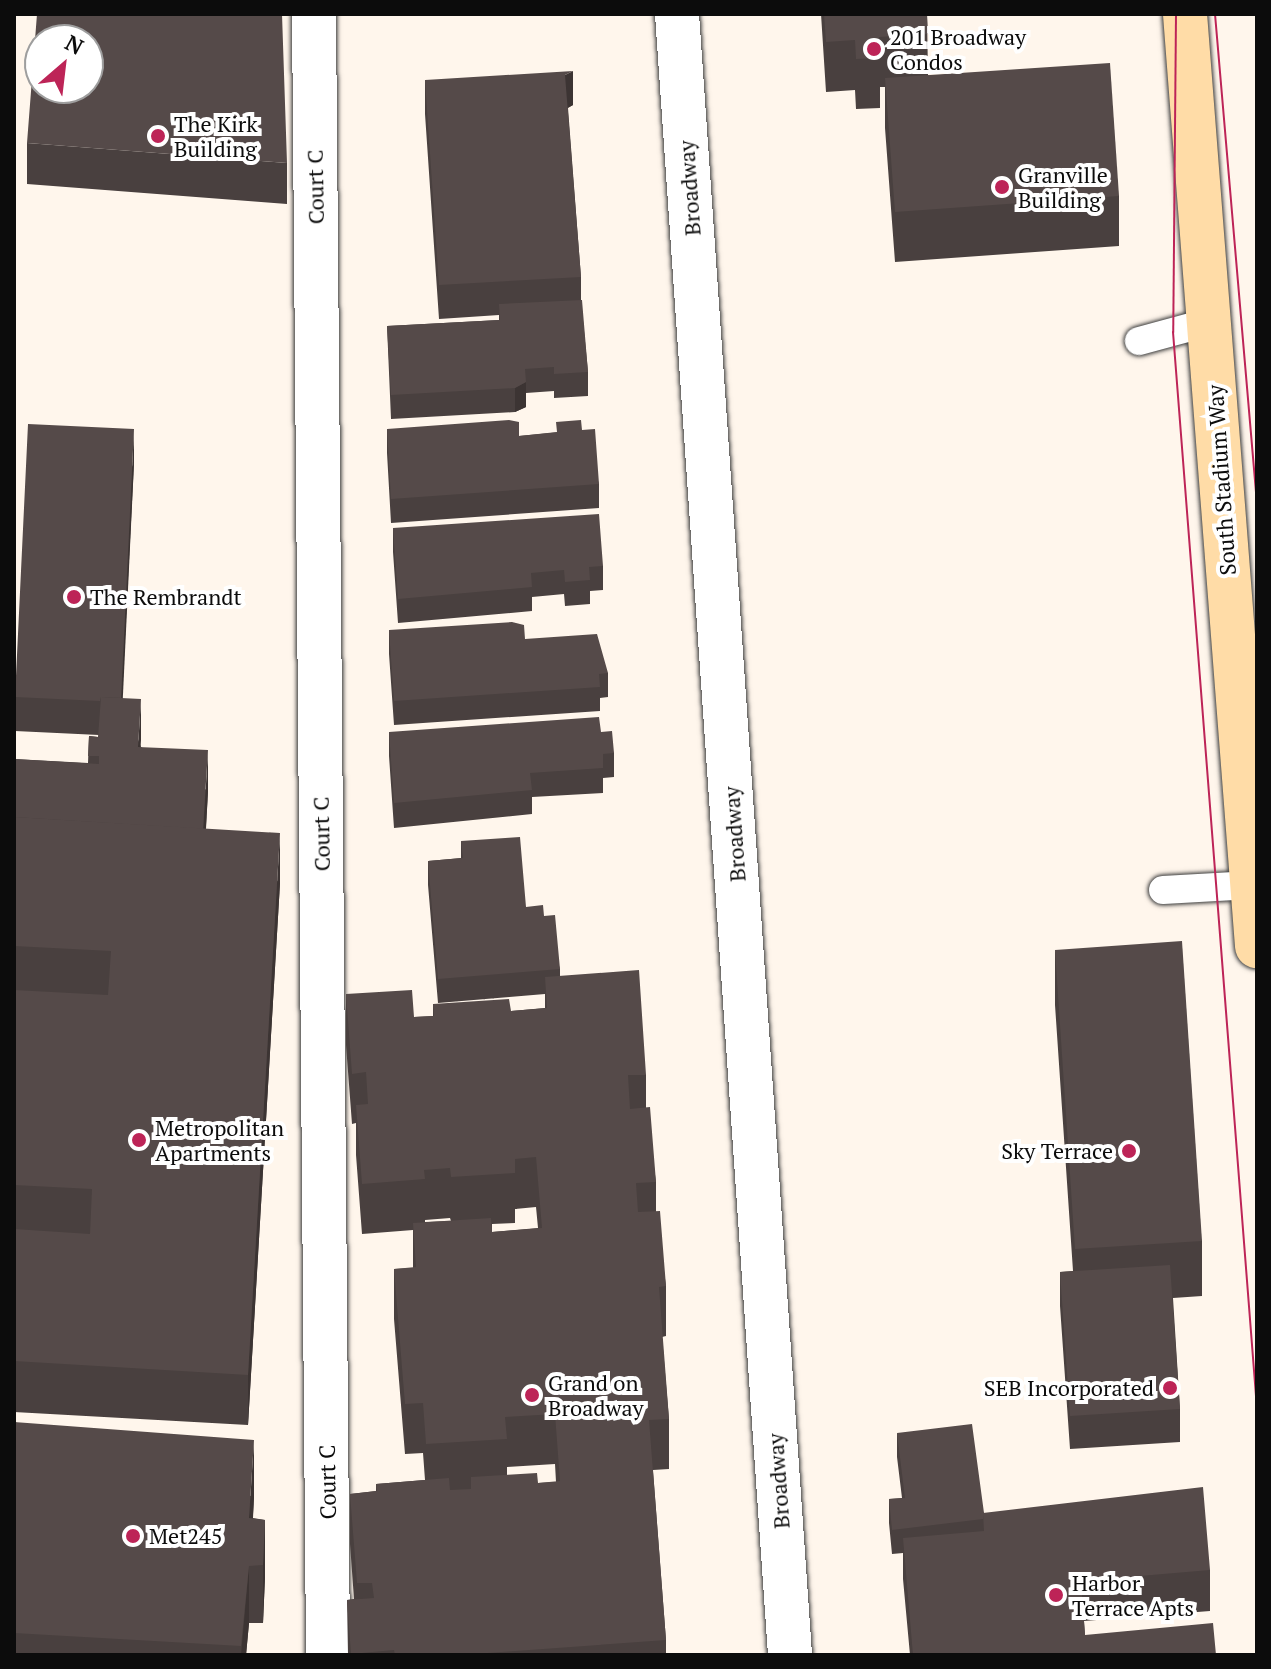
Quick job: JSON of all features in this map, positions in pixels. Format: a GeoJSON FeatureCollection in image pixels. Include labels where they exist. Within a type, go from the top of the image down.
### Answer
{"type":"FeatureCollection","features":[{"type":"Feature","properties":{"kind":"main road","name":"South Stadium Way"},"geometry":{"type":"LineString","coordinates":[[1185,14],[1257,946]]}},
{"type":"Feature","properties":{"kind":"street","name":"Court C"},"geometry":{"type":"LineString","coordinates":[[314,14],[328,1655]]}},
{"type":"Feature","properties":{"kind":"street","name":"Broadway"},"geometry":{"type":"LineString","coordinates":[[677,14],[790,1655]]}},
{"type":"Feature","properties":{"kind":"lane"},"geometry":{"type":"LineString","coordinates":[[1139,341],[1209,322]]}},
{"type":"Feature","properties":{"kind":"lane"},"geometry":{"type":"LineString","coordinates":[[1163,890],[1252,885]]}},
{"type":"Feature","properties":{"kind":"building","name":"The Kirk Building"},"geometry":{"type":"Polygon","coordinates":[[[37,14],[282,14],[287,163],[27,143],[30,104],[104,104],[104,24],[36,24],[37,14]]]}},
{"type":"Feature","properties":{"kind":"building"},"geometry":{"type":"Polygon","coordinates":[[[824,14],[927,14],[928,34],[879,37],[880,58],[856,59],[855,40],[826,42],[824,14]]]}},
{"type":"Feature","properties":{"kind":"building","name":"Granville Building"},"geometry":{"type":"Polygon","coordinates":[[[1110,63],[1119,196],[895,212],[885,78],[1110,63]]]}},
{"type":"Feature","properties":{"kind":"building"},"geometry":{"type":"Polygon","coordinates":[[[573,71],[565,75],[581,277],[439,285],[425,80],[573,71]]]}},
{"type":"Feature","properties":{"kind":"building"},"geometry":{"type":"Polygon","coordinates":[[[582,300],[588,372],[554,374],[554,367],[525,369],[526,382],[515,388],[391,395],[387,326],[500,320],[499,304],[582,300]]]}},
{"type":"Feature","properties":{"kind":"building"},"geometry":{"type":"Polygon","coordinates":[[[509,420],[519,422],[519,436],[557,432],[556,422],[581,420],[582,430],[595,429],[599,484],[391,499],[387,429],[509,420]]]}},
{"type":"Feature","properties":{"kind":"building","name":"The Rembrandt"},"geometry":{"type":"Polygon","coordinates":[[[28,424],[134,429],[121,698],[101,697],[100,701],[15,697],[28,424]]]}},
{"type":"Feature","properties":{"kind":"building"},"geometry":{"type":"Polygon","coordinates":[[[599,514],[603,566],[589,567],[590,580],[565,582],[564,570],[531,573],[532,587],[398,599],[393,528],[599,514]]]}},
{"type":"Feature","properties":{"kind":"building"},"geometry":{"type":"Polygon","coordinates":[[[512,622],[524,625],[525,639],[597,634],[608,673],[599,674],[600,687],[394,701],[389,630],[512,622]]]}},
{"type":"Feature","properties":{"kind":"building"},"geometry":{"type":"Polygon","coordinates":[[[101,697],[141,699],[138,747],[208,750],[203,829],[14,817],[14,759],[99,764],[99,756],[88,756],[89,736],[98,737],[101,697]]]}},
{"type":"Feature","properties":{"kind":"building"},"geometry":{"type":"Polygon","coordinates":[[[599,717],[601,732],[612,731],[614,753],[603,754],[603,768],[530,773],[532,790],[394,803],[389,732],[599,717]]]}},
{"type":"Feature","properties":{"kind":"building","name":"Metropolitan Apartments"},"geometry":{"type":"Polygon","coordinates":[[[14,817],[280,833],[248,1375],[14,1361],[14,1229],[90,1234],[92,1189],[14,1185],[14,990],[108,995],[111,951],[14,946],[14,817]]]}},
{"type":"Feature","properties":{"kind":"building"},"geometry":{"type":"Polygon","coordinates":[[[520,837],[526,907],[543,905],[544,916],[555,915],[560,969],[438,979],[428,861],[463,858],[461,841],[520,837]]]}},
{"type":"Feature","properties":{"kind":"building","name":"Sky Terrace"},"geometry":{"type":"Polygon","coordinates":[[[1182,941],[1202,1241],[1075,1249],[1055,950],[1182,941]]]}},
{"type":"Feature","properties":{"kind":"building","name":"Grand on Broadway"},"geometry":{"type":"Polygon","coordinates":[[[639,970],[646,1075],[628,1075],[630,1109],[650,1107],[656,1182],[636,1183],[638,1212],[660,1211],[666,1286],[659,1287],[669,1419],[649,1420],[666,1640],[460,1655],[395,1655],[394,1650],[351,1654],[347,1600],[374,1598],[372,1583],[357,1583],[350,1494],[377,1491],[376,1484],[449,1478],[450,1490],[471,1489],[471,1477],[537,1473],[538,1483],[560,1481],[555,1414],[505,1417],[507,1439],[426,1444],[423,1403],[405,1404],[394,1269],[416,1267],[413,1223],[491,1218],[492,1232],[542,1228],[536,1157],[515,1159],[515,1173],[451,1177],[450,1168],[424,1170],[425,1179],[362,1184],[356,1105],[368,1104],[366,1072],[352,1074],[346,994],[412,990],[414,1017],[434,1016],[433,1004],[509,999],[511,1011],[547,1008],[545,977],[639,970]]]}},
{"type":"Feature","properties":{"kind":"building"},"geometry":{"type":"Polygon","coordinates":[[[1170,1265],[1180,1409],[1070,1416],[1060,1272],[1170,1265]]]}},
{"type":"Feature","properties":{"kind":"building","name":"Met245"},"geometry":{"type":"Polygon","coordinates":[[[14,1422],[254,1440],[249,1518],[265,1520],[263,1565],[249,1566],[241,1646],[14,1633],[14,1422]]]}},
{"type":"Feature","properties":{"kind":"building"},"geometry":{"type":"Polygon","coordinates":[[[972,1424],[983,1519],[892,1530],[889,1499],[905,1498],[897,1433],[972,1424]]]}},
{"type":"Feature","properties":{"kind":"building"},"geometry":{"type":"Polygon","coordinates":[[[1203,1487],[1210,1570],[1081,1581],[1085,1635],[1213,1623],[1216,1655],[913,1655],[903,1538],[984,1531],[983,1513],[1203,1487]]]}},
{"type":"Feature","properties":{"kind":"tram line"},"geometry":{"type":"LineString","coordinates":[[1176,14],[1173,332],[1257,1408]]}},
{"type":"Feature","properties":{"kind":"tram line"},"geometry":{"type":"LineString","coordinates":[[1215,14],[1257,507]]}},
{"type":"Feature","properties":{"kind":"place","name":"201 Broadway Condos"},"geometry":{"type":"Point","coordinates":[874,49]}},
{"type":"Feature","properties":{"kind":"place","name":"The Kirk Building"},"geometry":{"type":"Point","coordinates":[158,136]}},
{"type":"Feature","properties":{"kind":"place","name":"Granville Building"},"geometry":{"type":"Point","coordinates":[1002,187]}},
{"type":"Feature","properties":{"kind":"place","name":"The Rembrandt"},"geometry":{"type":"Point","coordinates":[74,597]}},
{"type":"Feature","properties":{"kind":"place","name":"Metropolitan Apartments"},"geometry":{"type":"Point","coordinates":[139,1140]}},
{"type":"Feature","properties":{"kind":"place","name":"Sky Terrace"},"geometry":{"type":"Point","coordinates":[1129,1151]}},
{"type":"Feature","properties":{"kind":"place","name":"SEB Incorporated"},"geometry":{"type":"Point","coordinates":[1170,1388]}},
{"type":"Feature","properties":{"kind":"place","name":"Grand on Broadway"},"geometry":{"type":"Point","coordinates":[532,1395]}},
{"type":"Feature","properties":{"kind":"place","name":"Met245"},"geometry":{"type":"Point","coordinates":[133,1536]}},
{"type":"Feature","properties":{"kind":"place","name":"Harbor Terrace Apts"},"geometry":{"type":"Point","coordinates":[1056,1595]}}]}
